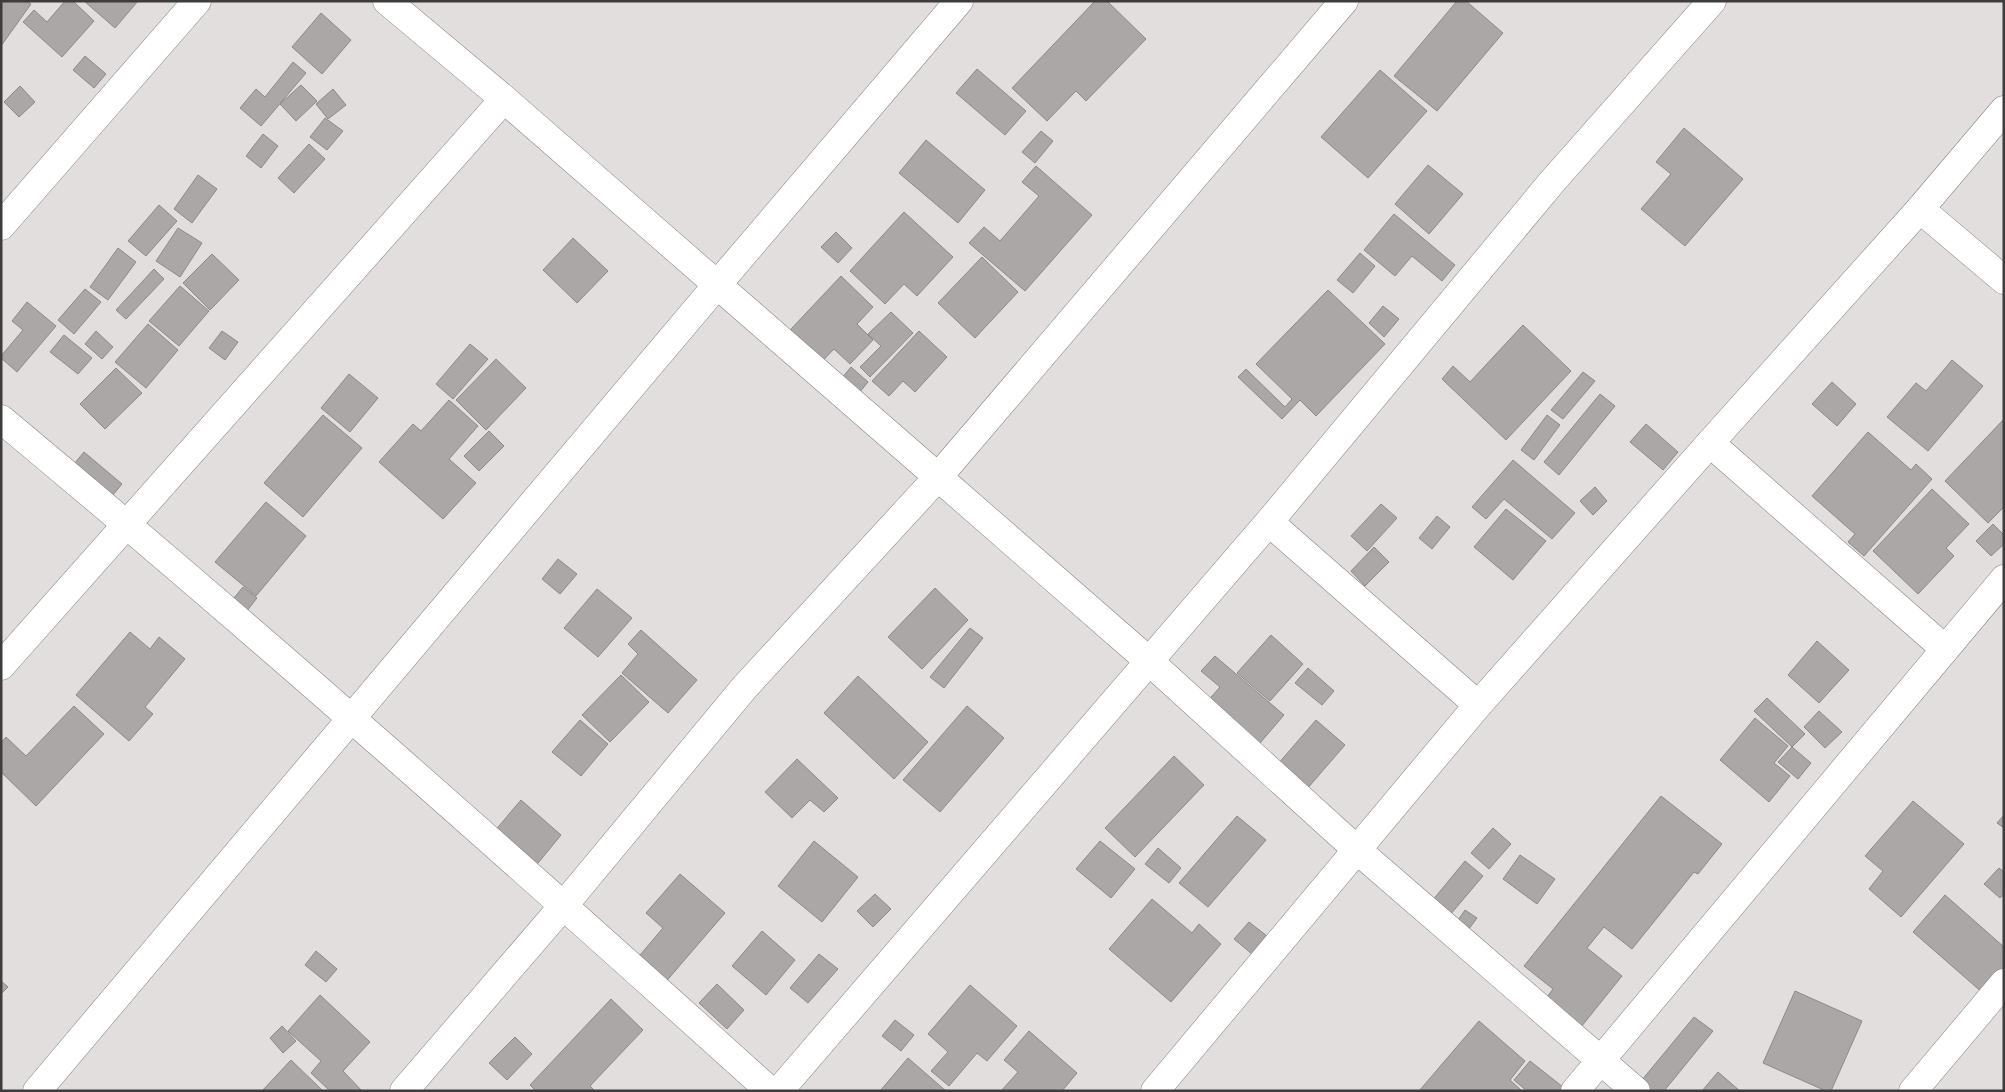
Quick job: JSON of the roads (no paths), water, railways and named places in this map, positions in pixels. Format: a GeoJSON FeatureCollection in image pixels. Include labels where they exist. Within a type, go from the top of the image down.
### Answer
{"type":"FeatureCollection","features":[{"type":"Feature","properties":{"kind":"street"},"geometry":{"type":"LineString","coordinates":[[1,226],[197,1]]}},
{"type":"Feature","properties":{"kind":"street"},"geometry":{"type":"LineString","coordinates":[[387,1],[504,99],[1150,662],[1356,849],[1636,1091]]}},
{"type":"Feature","properties":{"kind":"street"},"geometry":{"type":"LineString","coordinates":[[37,1091],[716,285],[959,1]]}},
{"type":"Feature","properties":{"kind":"street"},"geometry":{"type":"LineString","coordinates":[[404,1091],[564,905],[744,688],[938,477],[1344,1]]}},
{"type":"Feature","properties":{"kind":"street"},"geometry":{"type":"LineString","coordinates":[[778,1091],[1150,662],[1551,183],[1712,1]]}},
{"type":"Feature","properties":{"kind":"street"},"geometry":{"type":"LineString","coordinates":[[1,666],[504,99]]}},
{"type":"Feature","properties":{"kind":"street"},"geometry":{"type":"LineString","coordinates":[[1155,1091],[1478,705],[1920,209],[2004,110]]}},
{"type":"Feature","properties":{"kind":"street"},"geometry":{"type":"LineString","coordinates":[[1920,209],[2004,280]]}},
{"type":"Feature","properties":{"kind":"street"},"geometry":{"type":"LineString","coordinates":[[1,419],[128,524],[353,718],[770,1091]]}},
{"type":"Feature","properties":{"kind":"street"},"geometry":{"type":"LineString","coordinates":[[1710,443],[1945,649]]}},
{"type":"Feature","properties":{"kind":"street"},"geometry":{"type":"LineString","coordinates":[[1269,522],[1478,705]]}},
{"type":"Feature","properties":{"kind":"street"},"geometry":{"type":"LineString","coordinates":[[1575,1091],[2004,579]]}},
{"type":"Feature","properties":{"kind":"street"},"geometry":{"type":"LineString","coordinates":[[1913,1091],[2004,982]]}}]}
